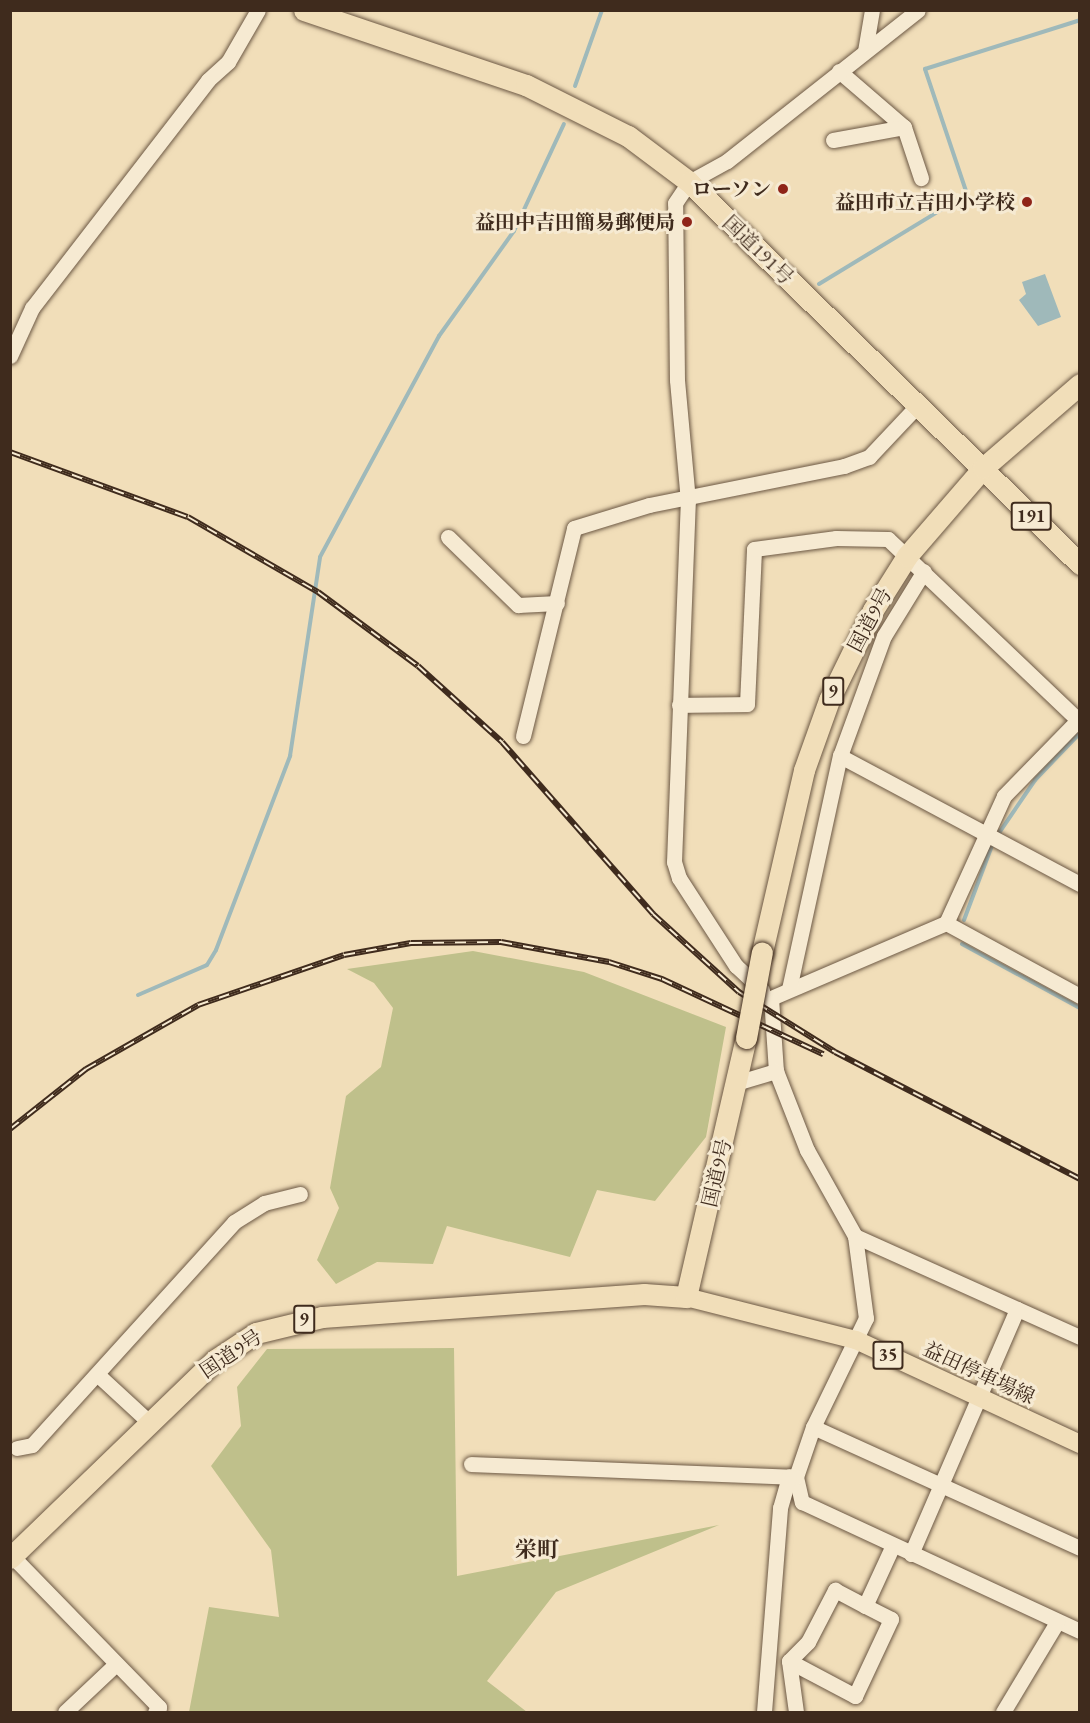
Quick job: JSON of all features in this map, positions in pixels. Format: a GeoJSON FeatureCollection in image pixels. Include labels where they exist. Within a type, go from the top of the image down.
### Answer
{"type":"FeatureCollection","features":[{"type":"Feature","properties":{"kind":"highway","name":"国道191号"},"geometry":{"type":"LineString","coordinates":[[304,10],[526,85],[628,136],[689,182],[919,404],[1080,564]]}},
{"type":"Feature","properties":{"kind":"highway","name":"国道9号"},"geometry":{"type":"LineString","coordinates":[[11,1557],[215,1360],[256,1333],[290,1321],[555,1299],[686,1297],[736,1083],[762,952],[804,770],[829,700],[873,610],[907,556],[983,468],[1076,392]]}},
{"type":"Feature","properties":{"kind":"main road","name":"益田停車場線"},"geometry":{"type":"LineString","coordinates":[[686,1297],[856,1340],[1080,1444]]}},
{"type":"Feature","properties":{"kind":"street"},"geometry":{"type":"LineString","coordinates":[[10,356],[32,308],[208,80],[228,62],[258,10]]}},
{"type":"Feature","properties":{"kind":"street"},"geometry":{"type":"LineString","coordinates":[[865,51],[872,10]]}},
{"type":"Feature","properties":{"kind":"street"},"geometry":{"type":"LineString","coordinates":[[764,1713],[779,1519],[813,1426],[866,1318],[855,1236],[807,1150],[776,1071],[771,998],[736,966],[679,878],[673,844],[688,501],[677,380],[675,203],[689,182],[727,161],[839,70],[918,10]]}},
{"type":"Feature","properties":{"kind":"street"},"geometry":{"type":"LineString","coordinates":[[839,70],[904,127],[921,178]]}},
{"type":"Feature","properties":{"kind":"street"},"geometry":{"type":"LineString","coordinates":[[833,140],[904,127]]}},
{"type":"Feature","properties":{"kind":"street"},"geometry":{"type":"LineString","coordinates":[[523,736],[574,528],[648,505],[688,501],[869,457],[919,404]]}},
{"type":"Feature","properties":{"kind":"street"},"geometry":{"type":"LineString","coordinates":[[448,537],[518,605],[557,603]]}},
{"type":"Feature","properties":{"kind":"street"},"geometry":{"type":"LineString","coordinates":[[679,705],[747,704],[754,549],[836,538],[888,539],[1079,720],[1004,796],[986,830],[946,923],[789,988],[771,998]]}},
{"type":"Feature","properties":{"kind":"street"},"geometry":{"type":"LineString","coordinates":[[789,988],[840,756],[884,636],[924,571]]}},
{"type":"Feature","properties":{"kind":"street"},"geometry":{"type":"LineString","coordinates":[[840,756],[986,830],[1080,884]]}},
{"type":"Feature","properties":{"kind":"street"},"geometry":{"type":"LineString","coordinates":[[946,923],[1080,996]]}},
{"type":"Feature","properties":{"kind":"street"},"geometry":{"type":"LineString","coordinates":[[736,1083],[776,1071]]}},
{"type":"Feature","properties":{"kind":"street"},"geometry":{"type":"LineString","coordinates":[[13,1448],[32,1445],[98,1375],[234,1222],[264,1203],[300,1194]]}},
{"type":"Feature","properties":{"kind":"street"},"geometry":{"type":"LineString","coordinates":[[855,1236],[1080,1337]]}},
{"type":"Feature","properties":{"kind":"street"},"geometry":{"type":"LineString","coordinates":[[911,1554],[1017,1309]]}},
{"type":"Feature","properties":{"kind":"street"},"geometry":{"type":"LineString","coordinates":[[98,1375],[149,1422]]}},
{"type":"Feature","properties":{"kind":"street"},"geometry":{"type":"LineString","coordinates":[[813,1426],[1080,1548]]}},
{"type":"Feature","properties":{"kind":"street"},"geometry":{"type":"LineString","coordinates":[[471,1464],[793,1476]]}},
{"type":"Feature","properties":{"kind":"street"},"geometry":{"type":"LineString","coordinates":[[793,1476],[802,1502],[1080,1631]]}},
{"type":"Feature","properties":{"kind":"street"},"geometry":{"type":"LineString","coordinates":[[866,1606],[893,1545]]}},
{"type":"Feature","properties":{"kind":"street"},"geometry":{"type":"LineString","coordinates":[[11,1557],[159,1707],[154,1713]]}},
{"type":"Feature","properties":{"kind":"street"},"geometry":{"type":"LineString","coordinates":[[835,1590],[891,1619],[855,1696],[789,1661],[808,1642],[835,1590]]}},
{"type":"Feature","properties":{"kind":"street"},"geometry":{"type":"LineString","coordinates":[[1003,1713],[1057,1622]]}},
{"type":"Feature","properties":{"kind":"street"},"geometry":{"type":"LineString","coordinates":[[789,1661],[796,1713]]}},
{"type":"Feature","properties":{"kind":"street"},"geometry":{"type":"LineString","coordinates":[[65,1713],[116,1664]]}},
{"type":"Feature","properties":{"kind":"green space"},"geometry":{"type":"Polygon","coordinates":[[[473,951],[584,972],[726,1027],[706,1137],[655,1201],[597,1190],[570,1257],[447,1226],[433,1264],[377,1262],[336,1284],[317,1260],[339,1208],[330,1188],[346,1096],[381,1067],[393,1008],[374,983],[347,969],[473,951]]]}},
{"type":"Feature","properties":{"kind":"green space"},"geometry":{"type":"Polygon","coordinates":[[[454,1348],[457,1576],[719,1525],[556,1592],[487,1681],[527,1712],[189,1712],[209,1607],[279,1617],[271,1550],[211,1466],[241,1426],[237,1387],[267,1349],[454,1348]]]}},
{"type":"Feature","properties":{"kind":"water"},"geometry":{"type":"Polygon","coordinates":[[[1045,274],[1061,317],[1038,326],[1019,300],[1026,294],[1022,282],[1045,274]]]}},
{"type":"Feature","properties":{"kind":"waterway"},"geometry":{"type":"LineString","coordinates":[[575,86],[602,10]]}},
{"type":"Feature","properties":{"kind":"waterway"},"geometry":{"type":"LineString","coordinates":[[819,284],[967,194],[925,69],[1080,20]]}},
{"type":"Feature","properties":{"kind":"waterway"},"geometry":{"type":"LineString","coordinates":[[138,995],[207,965],[216,950],[290,756],[320,557],[439,336],[514,231],[564,124]]}},
{"type":"Feature","properties":{"kind":"waterway"},"geometry":{"type":"LineString","coordinates":[[997,836],[1035,780],[1080,733]]}},
{"type":"Feature","properties":{"kind":"waterway"},"geometry":{"type":"LineString","coordinates":[[964,920],[993,843]]}},
{"type":"Feature","properties":{"kind":"waterway"},"geometry":{"type":"LineString","coordinates":[[962,944],[1080,1008]]}},
{"type":"Feature","properties":{"kind":"railway"},"geometry":{"type":"LineString","coordinates":[[10,452],[188,517],[318,592],[418,666],[502,742],[653,914],[739,992],[835,1052],[1080,1179]]}},
{"type":"Feature","properties":{"kind":"railway"},"geometry":{"type":"LineString","coordinates":[[10,1129],[86,1069],[198,1005],[344,955],[411,943],[501,942],[609,962],[662,979],[823,1054]]}},
{"type":"Feature","properties":{"kind":"place","name":"ローソン"},"geometry":{"type":"Point","coordinates":[783,189]}},
{"type":"Feature","properties":{"kind":"place","name":"益田市立吉田小学校"},"geometry":{"type":"Point","coordinates":[1027,202]}},
{"type":"Feature","properties":{"kind":"place","name":"益田中吉田簡易郵便局"},"geometry":{"type":"Point","coordinates":[687,222]}},
{"type":"Feature","properties":{"kind":"district","name":"栄町"},"geometry":{"type":"Point","coordinates":[537,1550]}}]}
